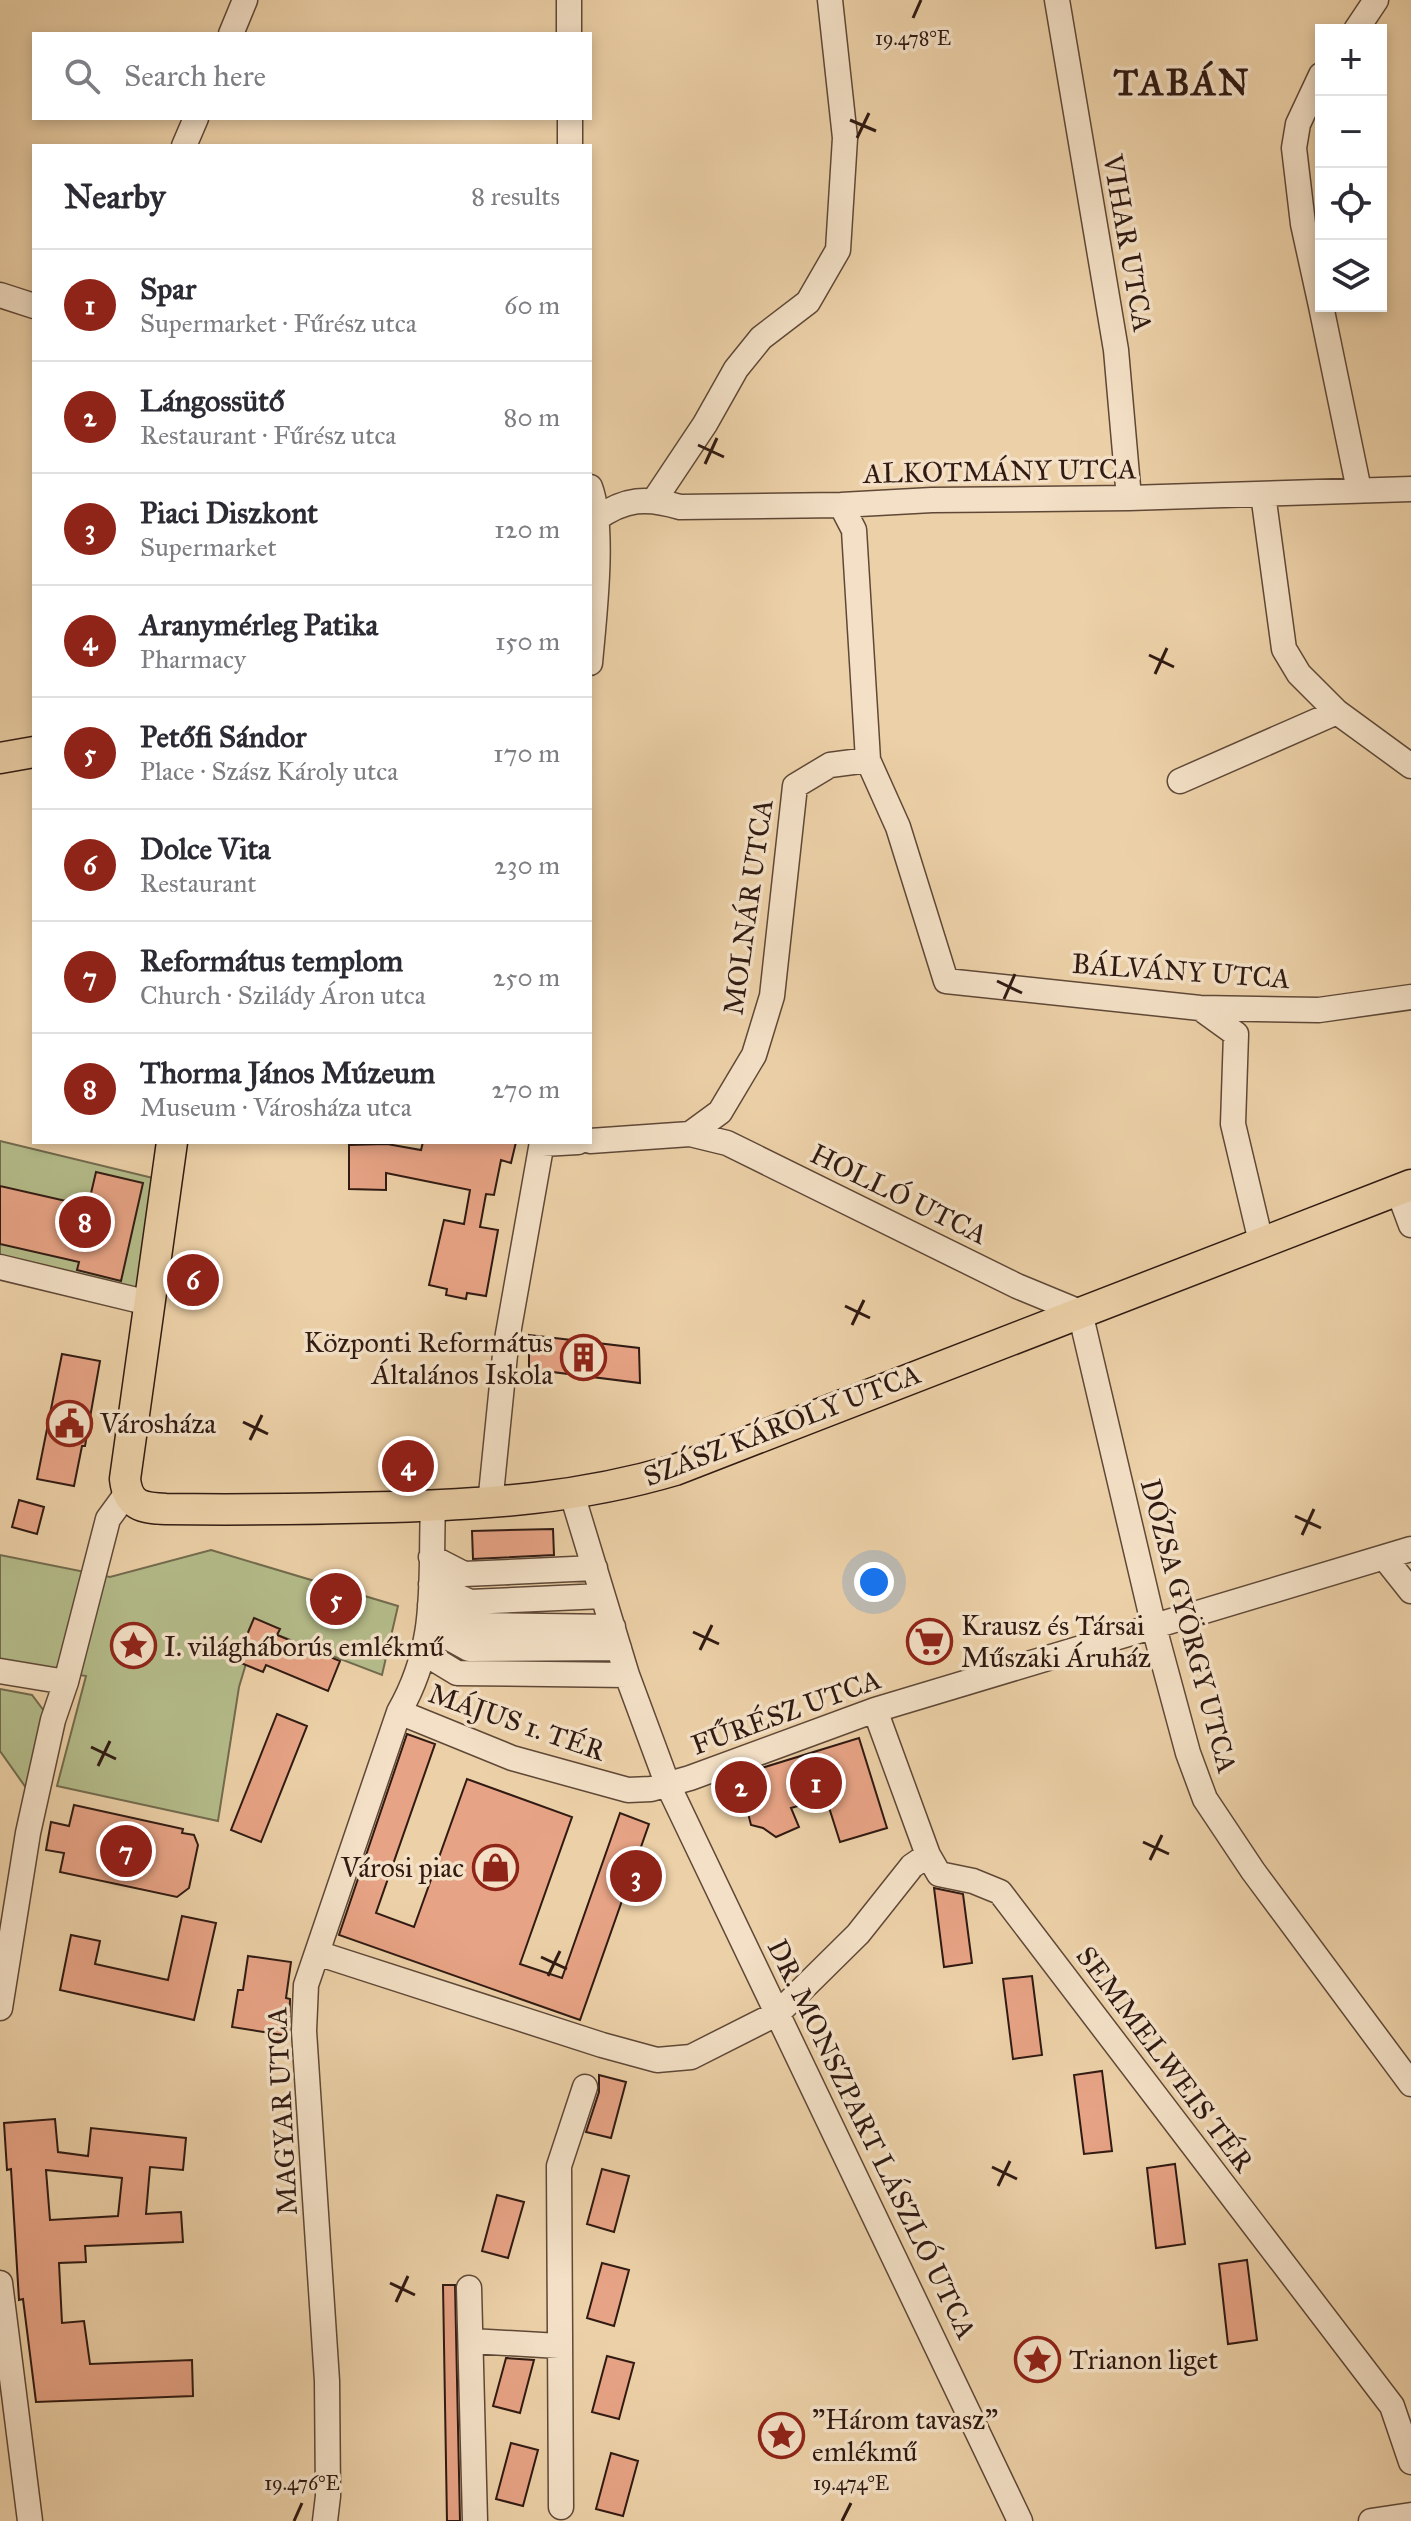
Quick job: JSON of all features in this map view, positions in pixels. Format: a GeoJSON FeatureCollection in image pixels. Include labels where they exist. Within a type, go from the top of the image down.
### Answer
{"type":"FeatureCollection","features":[{"type":"Feature","properties":{"kind":"main road"},"geometry":{"type":"LineString","coordinates":[[0,758],[32,752]]}},
{"type":"Feature","properties":{"kind":"main road"},"geometry":{"type":"LineString","coordinates":[[127,1493],[126,1460],[172,1144]]}},
{"type":"Feature","properties":{"kind":"main road","name":"SZÁSZ KÁROLY UTCA"},"geometry":{"type":"LineString","coordinates":[[127,1493],[147,1508],[286,1510],[490,1504],[625,1484],[675,1470],[1405,1188]]}},
{"type":"Feature","properties":{"kind":"street"},"geometry":{"type":"LineString","coordinates":[[232,32],[245,0]]}},
{"type":"Feature","properties":{"kind":"street"},"geometry":{"type":"LineString","coordinates":[[569,0],[569,32]]}},
{"type":"Feature","properties":{"kind":"street"},"geometry":{"type":"LineString","coordinates":[[655,499],[705,424],[736,369],[761,338],[808,302],[838,250],[845,138],[830,0]]}},
{"type":"Feature","properties":{"kind":"street","name":"VIHAR UTCA"},"geometry":{"type":"LineString","coordinates":[[1057,0],[1116,350],[1129,498]]}},
{"type":"Feature","properties":{"kind":"street"},"geometry":{"type":"LineString","coordinates":[[1360,24],[1376,0]]}},
{"type":"Feature","properties":{"kind":"street"},"geometry":{"type":"LineString","coordinates":[[1315,88],[1298,124],[1294,148],[1303,224],[1315,279]]}},
{"type":"Feature","properties":{"kind":"street"},"geometry":{"type":"LineString","coordinates":[[185,144],[195,120]]}},
{"type":"Feature","properties":{"kind":"street"},"geometry":{"type":"LineString","coordinates":[[570,120],[570,144]]}},
{"type":"Feature","properties":{"kind":"street"},"geometry":{"type":"LineString","coordinates":[[0,295],[32,305]]}},
{"type":"Feature","properties":{"kind":"street"},"geometry":{"type":"LineString","coordinates":[[1322,312],[1359,490]]}},
{"type":"Feature","properties":{"kind":"street","name":"ALKOTMÁNY UTCA"},"geometry":{"type":"LineString","coordinates":[[594,503],[616,505],[655,499],[680,507],[841,505],[932,500],[1129,498],[1411,489]]}},
{"type":"Feature","properties":{"kind":"street"},"geometry":{"type":"LineString","coordinates":[[1263,494],[1284,649],[1299,674],[1337,712],[1411,766]]}},
{"type":"Feature","properties":{"kind":"street"},"geometry":{"type":"LineString","coordinates":[[592,592],[594,503]]}},
{"type":"Feature","properties":{"kind":"street"},"geometry":{"type":"LineString","coordinates":[[841,505],[854,530],[868,760]]}},
{"type":"Feature","properties":{"kind":"street"},"geometry":{"type":"LineString","coordinates":[[1180,781],[1337,712]]}},
{"type":"Feature","properties":{"kind":"street","name":"BÁLVÁNY UTCA"},"geometry":{"type":"LineString","coordinates":[[868,760],[898,827],[946,981],[1200,1008],[1319,1010],[1411,997]]}},
{"type":"Feature","properties":{"kind":"street","name":"MOLNÁR UTCA"},"geometry":{"type":"LineString","coordinates":[[690,1134],[720,1112],[754,1055],[772,996],[795,786],[830,765],[868,760]]}},
{"type":"Feature","properties":{"kind":"street"},"geometry":{"type":"LineString","coordinates":[[1200,1008],[1236,1034],[1233,1124],[1261,1242]]}},
{"type":"Feature","properties":{"kind":"street"},"geometry":{"type":"LineString","coordinates":[[592,1141],[690,1134]]}},
{"type":"Feature","properties":{"kind":"street","name":"HOLLÓ UTCA"},"geometry":{"type":"LineString","coordinates":[[690,1134],[727,1143],[1017,1286],[1080,1312]]}},
{"type":"Feature","properties":{"kind":"street"},"geometry":{"type":"LineString","coordinates":[[490,1504],[506,1345],[542,1144]]}},
{"type":"Feature","properties":{"kind":"street"},"geometry":{"type":"LineString","coordinates":[[1405,1188],[1411,1225]]}},
{"type":"Feature","properties":{"kind":"street"},"geometry":{"type":"LineString","coordinates":[[0,1267],[149,1303]]}},
{"type":"Feature","properties":{"kind":"street","name":"DÓZSA GYÖRGY UTCA"},"geometry":{"type":"LineString","coordinates":[[1080,1312],[1154,1627],[1188,1753],[1205,1799],[1253,1871],[1411,2084]]}},
{"type":"Feature","properties":{"kind":"street"},"geometry":{"type":"LineString","coordinates":[[0,2008],[28,1833],[53,1720],[66,1682],[108,1519],[127,1493]]}},
{"type":"Feature","properties":{"kind":"street","name":"MÁJUS 1. TÉR"},"geometry":{"type":"LineString","coordinates":[[433,1506],[430,1605],[424,1653],[414,1684],[399,1712],[512,1758],[628,1790],[651,1789],[667,1783],[627,1675],[572,1494]]}},
{"type":"Feature","properties":{"kind":"street","name":"FŰRÉSZ UTCA"},"geometry":{"type":"LineString","coordinates":[[667,1783],[690,1778],[875,1710],[1411,1549]]}},
{"type":"Feature","properties":{"kind":"street"},"geometry":{"type":"LineString","coordinates":[[431,1557],[464,1574],[595,1568]]}},
{"type":"Feature","properties":{"kind":"street"},"geometry":{"type":"LineString","coordinates":[[1384,1557],[1411,1591]]}},
{"type":"Feature","properties":{"kind":"street"},"geometry":{"type":"LineString","coordinates":[[430,1605],[603,1596]]}},
{"type":"Feature","properties":{"kind":"street"},"geometry":{"type":"LineString","coordinates":[[430,1605],[469,1649],[616,1637]]}},
{"type":"Feature","properties":{"kind":"street"},"geometry":{"type":"LineString","coordinates":[[424,1653],[457,1673],[627,1675]]}},
{"type":"Feature","properties":{"kind":"street"},"geometry":{"type":"LineString","coordinates":[[0,1671],[66,1682]]}},
{"type":"Feature","properties":{"kind":"street"},"geometry":{"type":"LineString","coordinates":[[317,1953],[602,2045],[657,2060],[691,2057],[778,2013],[858,1934],[912,1866],[928,1855],[875,1710]]}},
{"type":"Feature","properties":{"kind":"street","name":"MAGYAR UTCA"},"geometry":{"type":"LineString","coordinates":[[325,2521],[328,2496],[327,2381],[304,2031],[306,1985],[399,1712]]}},
{"type":"Feature","properties":{"kind":"street","name":"DR. MONSZPART LÁSZLÓ UTCA"},"geometry":{"type":"LineString","coordinates":[[667,1783],[1020,2521]]}},
{"type":"Feature","properties":{"kind":"street","name":"SEMMELWEIS TÉR"},"geometry":{"type":"LineString","coordinates":[[928,1855],[939,1874],[973,1881],[1000,1892],[1392,2406],[1411,2462]]}},
{"type":"Feature","properties":{"kind":"street"},"geometry":{"type":"LineString","coordinates":[[561,2507],[559,2166],[585,2087]]}},
{"type":"Feature","properties":{"kind":"street"},"geometry":{"type":"LineString","coordinates":[[0,2283],[30,2521]]}},
{"type":"Feature","properties":{"kind":"street"},"geometry":{"type":"LineString","coordinates":[[469,2288],[475,2521]]}},
{"type":"Feature","properties":{"kind":"street"},"geometry":{"type":"LineString","coordinates":[[471,2341],[559,2346]]}},
{"type":"Feature","properties":{"kind":"green space"},"geometry":{"type":"Polygon","coordinates":[[[0,1141],[153,1178],[136,1293],[0,1261],[0,1141]]]}},
{"type":"Feature","properties":{"kind":"green space"},"geometry":{"type":"Polygon","coordinates":[[[211,1550],[398,1606],[382,1675],[257,1627],[239,1687],[218,1821],[57,1786],[86,1676],[0,1662],[0,1555],[110,1577],[211,1550]]]}},
{"type":"Feature","properties":{"kind":"green space"},"geometry":{"type":"Polygon","coordinates":[[[0,1689],[32,1695],[47,1715],[29,1792],[0,1751],[0,1689]]]}},
{"type":"Feature","properties":{"kind":"building"},"geometry":{"type":"Polygon","coordinates":[[[387,1144],[421,1150],[422,1144],[516,1144],[511,1163],[501,1160],[494,1195],[486,1194],[480,1227],[498,1230],[486,1296],[467,1293],[466,1299],[446,1295],[447,1289],[429,1285],[444,1220],[464,1224],[470,1190],[386,1173],[386,1190],[349,1189],[349,1145],[387,1144]]]}},
{"type":"Feature","properties":{"kind":"building"},"geometry":{"type":"Polygon","coordinates":[[[96,1172],[143,1183],[121,1281],[77,1270],[79,1262],[0,1244],[0,1186],[88,1206],[96,1172]]]}},
{"type":"Feature","properties":{"kind":"building","name":"Központi Református Általános Iskola"},"geometry":{"type":"Polygon","coordinates":[[[529,1335],[639,1348],[640,1383],[529,1369],[529,1335]]]}},
{"type":"Feature","properties":{"kind":"building","name":"Városháza"},"geometry":{"type":"Polygon","coordinates":[[[62,1354],[100,1361],[85,1446],[82,1446],[74,1486],[37,1479],[62,1354]]]}},
{"type":"Feature","properties":{"kind":"building"},"geometry":{"type":"Polygon","coordinates":[[[19,1500],[44,1507],[37,1534],[12,1527],[19,1500]]]}},
{"type":"Feature","properties":{"kind":"building"},"geometry":{"type":"Polygon","coordinates":[[[553,1529],[554,1555],[473,1559],[472,1531],[553,1529]]]}},
{"type":"Feature","properties":{"kind":"building"},"geometry":{"type":"Polygon","coordinates":[[[254,1618],[280,1629],[277,1635],[340,1661],[328,1691],[266,1665],[263,1672],[236,1661],[254,1618]]]}},
{"type":"Feature","properties":{"kind":"building"},"geometry":{"type":"Polygon","coordinates":[[[277,1714],[307,1726],[261,1842],[231,1830],[277,1714]]]}},
{"type":"Feature","properties":{"kind":"building"},"geometry":{"type":"Polygon","coordinates":[[[407,1734],[435,1744],[376,1913],[414,1927],[467,1779],[572,1817],[520,1964],[562,1978],[620,1813],[649,1824],[580,2020],[339,1935],[407,1734]]]}},
{"type":"Feature","properties":{"kind":"building"},"geometry":{"type":"Polygon","coordinates":[[[859,1738],[887,1828],[840,1842],[826,1798],[791,1808],[799,1827],[776,1837],[763,1828],[751,1825],[745,1801],[762,1796],[755,1770],[859,1738]]]}},
{"type":"Feature","properties":{"kind":"building"},"geometry":{"type":"Polygon","coordinates":[[[74,1805],[183,1829],[182,1833],[194,1835],[198,1845],[189,1888],[177,1897],[60,1872],[64,1853],[46,1850],[51,1822],[69,1826],[74,1805]]]}},
{"type":"Feature","properties":{"kind":"building"},"geometry":{"type":"Polygon","coordinates":[[[934,1888],[963,1894],[972,1963],[944,1967],[934,1888]]]}},
{"type":"Feature","properties":{"kind":"building"},"geometry":{"type":"Polygon","coordinates":[[[182,1916],[216,1923],[194,2020],[60,1990],[71,1935],[100,1941],[95,1964],[168,1980],[182,1916]]]}},
{"type":"Feature","properties":{"kind":"building"},"geometry":{"type":"Polygon","coordinates":[[[248,1956],[291,1962],[286,1998],[290,1999],[289,2036],[232,2027],[238,1990],[243,1990],[248,1956]]]}},
{"type":"Feature","properties":{"kind":"building"},"geometry":{"type":"Polygon","coordinates":[[[1032,1976],[1042,2055],[1013,2059],[1003,1979],[1032,1976]]]}},
{"type":"Feature","properties":{"kind":"building"},"geometry":{"type":"Polygon","coordinates":[[[1102,2071],[1112,2151],[1084,2154],[1074,2075],[1102,2071]]]}},
{"type":"Feature","properties":{"kind":"building"},"geometry":{"type":"Polygon","coordinates":[[[599,2075],[626,2082],[611,2138],[586,2132],[599,2092],[599,2075]]]}},
{"type":"Feature","properties":{"kind":"building"},"geometry":{"type":"Polygon","coordinates":[[[55,2119],[58,2152],[88,2156],[91,2128],[186,2138],[183,2170],[150,2167],[146,2214],[181,2212],[183,2242],[85,2246],[86,2262],[59,2263],[62,2323],[84,2321],[90,2364],[192,2360],[193,2396],[36,2402],[23,2299],[19,2300],[11,2169],[7,2170],[4,2123],[55,2119]],[[46,2170],[50,2220],[118,2216],[122,2178],[46,2170]]]}},
{"type":"Feature","properties":{"kind":"building"},"geometry":{"type":"Polygon","coordinates":[[[1175,2164],[1185,2244],[1156,2248],[1147,2168],[1175,2164]]]}},
{"type":"Feature","properties":{"kind":"building"},"geometry":{"type":"Polygon","coordinates":[[[602,2169],[629,2176],[614,2232],[587,2224],[602,2169]]]}},
{"type":"Feature","properties":{"kind":"building"},"geometry":{"type":"Polygon","coordinates":[[[497,2195],[524,2202],[508,2258],[482,2251],[497,2195]]]}},
{"type":"Feature","properties":{"kind":"building"},"geometry":{"type":"Polygon","coordinates":[[[1247,2260],[1257,2340],[1228,2344],[1219,2264],[1247,2260]]]}},
{"type":"Feature","properties":{"kind":"building"},"geometry":{"type":"Polygon","coordinates":[[[602,2263],[629,2270],[614,2326],[587,2318],[602,2263]]]}},
{"type":"Feature","properties":{"kind":"building"},"geometry":{"type":"Polygon","coordinates":[[[443,2285],[455,2285],[460,2521],[447,2521],[443,2285]]]}},
{"type":"Feature","properties":{"kind":"building"},"geometry":{"type":"Polygon","coordinates":[[[607,2356],[634,2363],[619,2419],[592,2412],[607,2356]]]}},
{"type":"Feature","properties":{"kind":"building"},"geometry":{"type":"Polygon","coordinates":[[[506,2358],[534,2360],[520,2413],[493,2406],[506,2358]]]}},
{"type":"Feature","properties":{"kind":"building"},"geometry":{"type":"Polygon","coordinates":[[[511,2443],[538,2450],[523,2506],[496,2499],[511,2443]]]}},
{"type":"Feature","properties":{"kind":"building"},"geometry":{"type":"Polygon","coordinates":[[[611,2453],[638,2461],[623,2516],[596,2509],[611,2453]]]}},
{"type":"Feature","properties":{"kind":"place","name":"Thorma János Múzeum"},"geometry":{"type":"Point","coordinates":[85,1222]}},
{"type":"Feature","properties":{"kind":"place","name":"Dolce Vita"},"geometry":{"type":"Point","coordinates":[193,1280]}},
{"type":"Feature","properties":{"kind":"place","name":"Központi Református Általános Iskola"},"geometry":{"type":"Point","coordinates":[584,1358]}},
{"type":"Feature","properties":{"kind":"place","name":"Városháza"},"geometry":{"type":"Point","coordinates":[69,1423]}},
{"type":"Feature","properties":{"kind":"place","name":"Aranymérleg Patika"},"geometry":{"type":"Point","coordinates":[408,1466]}},
{"type":"Feature","properties":{"kind":"place","name":"Petőfi Sándor"},"geometry":{"type":"Point","coordinates":[336,1599]}},
{"type":"Feature","properties":{"kind":"place","name":"Krausz és Társai Műszaki Áruház"},"geometry":{"type":"Point","coordinates":[930,1641]}},
{"type":"Feature","properties":{"kind":"place","name":"I. világháborús emlékmű"},"geometry":{"type":"Point","coordinates":[133,1646]}},
{"type":"Feature","properties":{"kind":"place","name":"Spar"},"geometry":{"type":"Point","coordinates":[816,1783]}},
{"type":"Feature","properties":{"kind":"place","name":"Lángossütő"},"geometry":{"type":"Point","coordinates":[741,1787]}},
{"type":"Feature","properties":{"kind":"place","name":"Református templom"},"geometry":{"type":"Point","coordinates":[126,1851]}},
{"type":"Feature","properties":{"kind":"place","name":"Városi piac"},"geometry":{"type":"Point","coordinates":[495,1867]}},
{"type":"Feature","properties":{"kind":"place","name":"Piaci Diszkont"},"geometry":{"type":"Point","coordinates":[636,1876]}},
{"type":"Feature","properties":{"kind":"place","name":"Trianon liget"},"geometry":{"type":"Point","coordinates":[1038,2359]}},
{"type":"Feature","properties":{"kind":"place","name":"\"Három tavasz\" emlékmű"},"geometry":{"type":"Point","coordinates":[781,2435]}},
{"type":"Feature","properties":{"kind":"district","name":"TABÁN"},"geometry":{"type":"Point","coordinates":[1182,83]}}]}
